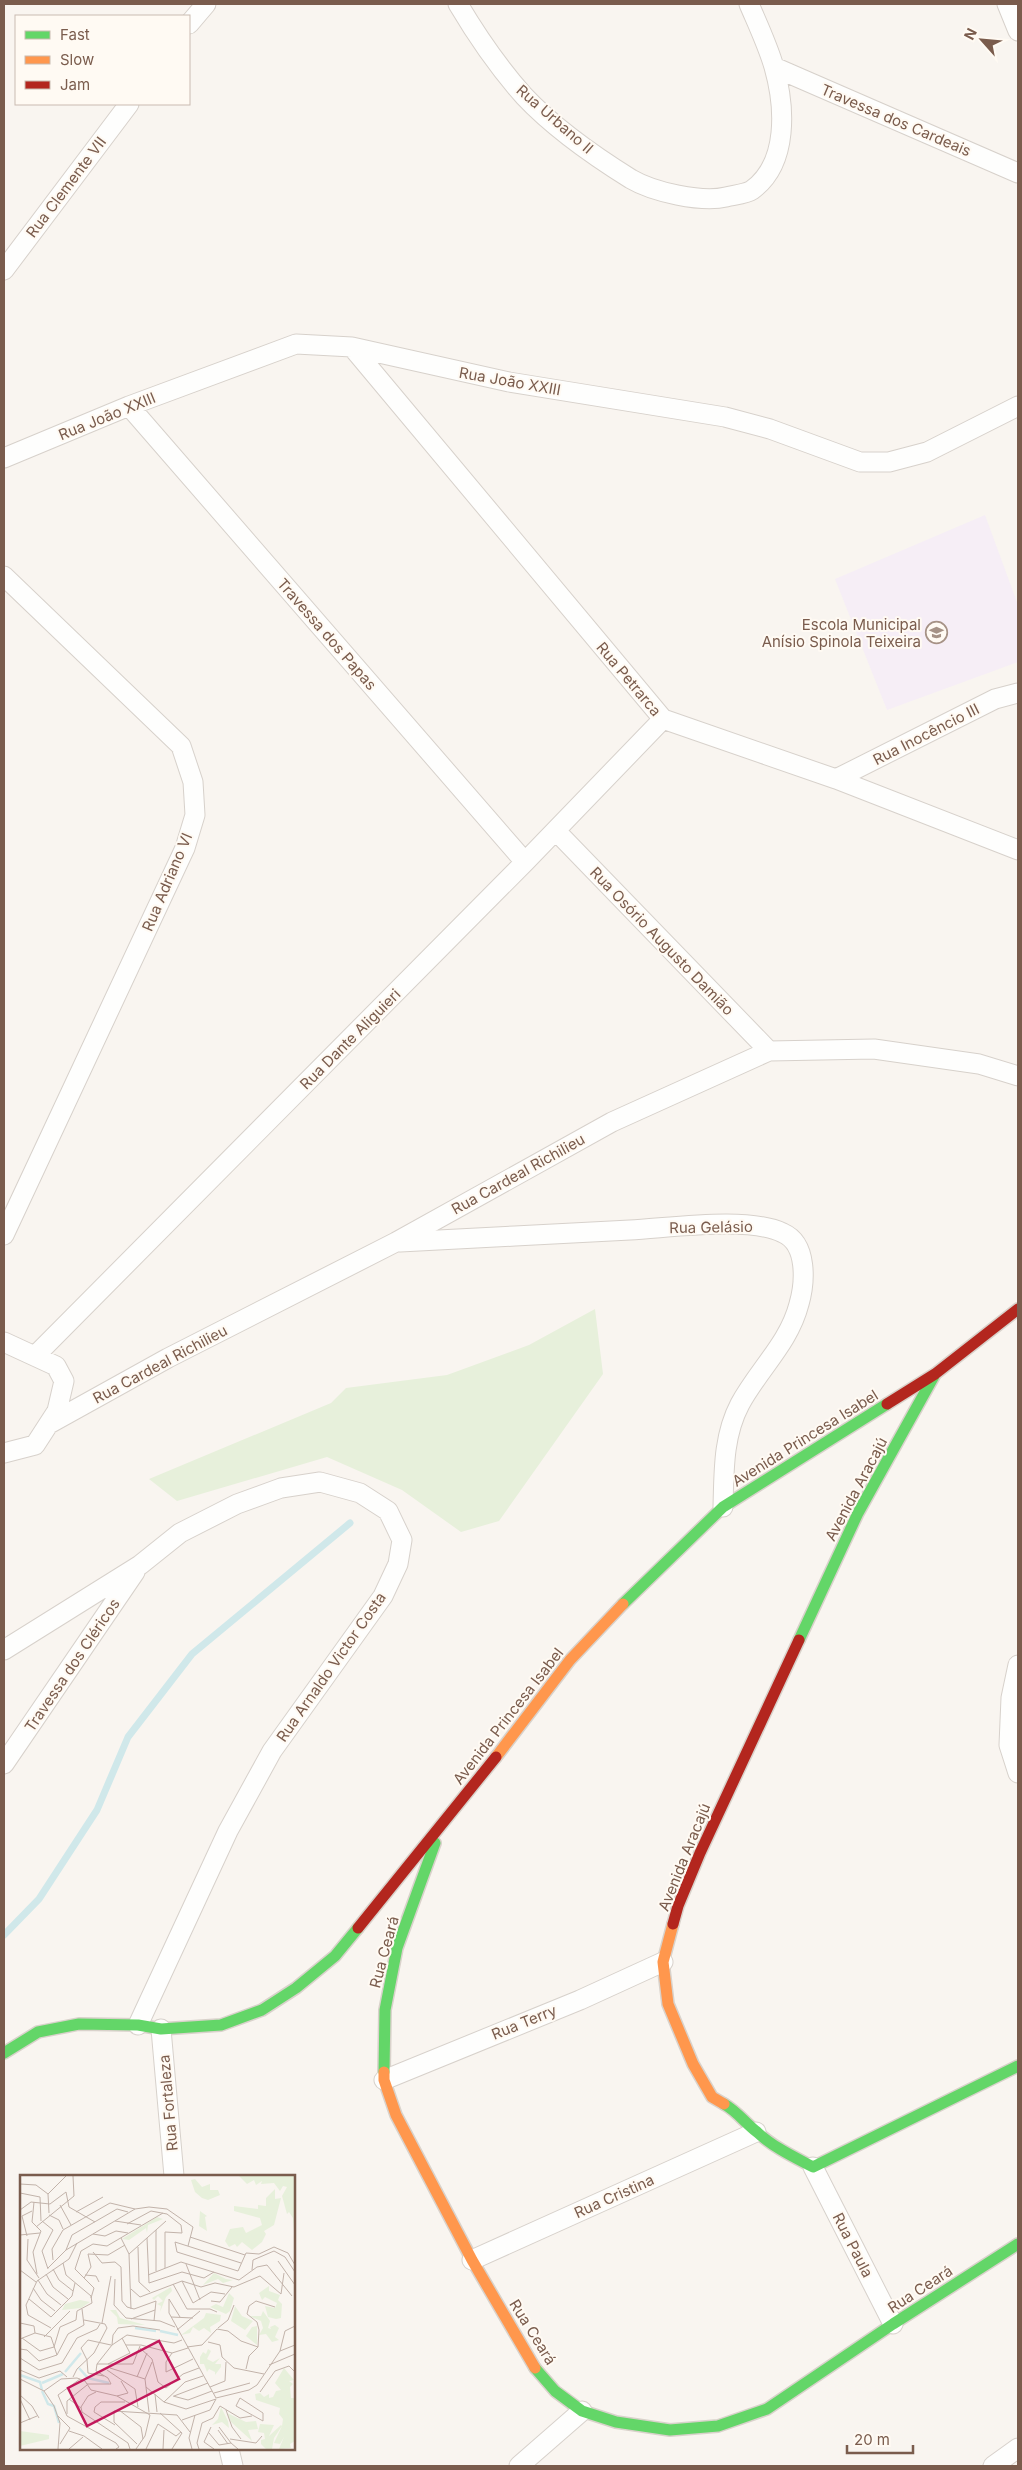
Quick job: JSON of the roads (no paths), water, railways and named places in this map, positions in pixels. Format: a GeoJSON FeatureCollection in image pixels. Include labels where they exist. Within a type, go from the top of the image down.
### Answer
{"type":"FeatureCollection","features":[{"type":"Feature","properties":{"kind":"street"},"geometry":{"type":"LineString","coordinates":[[190,23],[206,4]]}},
{"type":"Feature","properties":{"kind":"street","name":"Rua Urbano II"},"geometry":{"type":"LineString","coordinates":[[458,4],[478,37],[524,96],[577,142],[633,180],[675,194],[716,199],[751,190],[771,168],[781,138],[780,102],[774,67],[749,4]]}},
{"type":"Feature","properties":{"kind":"street"},"geometry":{"type":"LineString","coordinates":[[1007,4],[1018,31]]}},
{"type":"Feature","properties":{"kind":"street","name":"Travessa dos Cardeais"},"geometry":{"type":"LineString","coordinates":[[774,67],[1018,173]]}},
{"type":"Feature","properties":{"kind":"street","name":"Rua Clemente VII"},"geometry":{"type":"LineString","coordinates":[[4,270],[127,105]]}},
{"type":"Feature","properties":{"kind":"street","name":"Rua João XXIII"},"geometry":{"type":"LineString","coordinates":[[4,458],[129,406],[296,344],[352,347],[508,382],[725,417],[770,429],[860,462],[889,462],[927,452],[1018,406]]}},
{"type":"Feature","properties":{"kind":"street","name":"Rua Petrarca"},"geometry":{"type":"LineString","coordinates":[[352,347],[663,720],[836,780],[1018,850]]}},
{"type":"Feature","properties":{"kind":"street","name":"Travessa dos Papas"},"geometry":{"type":"LineString","coordinates":[[129,406],[525,862]]}},
{"type":"Feature","properties":{"kind":"street","name":"Rua Adriano VI"},"geometry":{"type":"LineString","coordinates":[[4,576],[181,746],[193,782],[195,815],[185,848],[4,1236]]}},
{"type":"Feature","properties":{"kind":"street","name":"Rua Inocêncio III"},"geometry":{"type":"LineString","coordinates":[[836,780],[995,699],[1018,693]]}},
{"type":"Feature","properties":{"kind":"street","name":"Rua Dante Aliguieri"},"geometry":{"type":"LineString","coordinates":[[35,1356],[556,831],[663,720]]}},
{"type":"Feature","properties":{"kind":"street","name":"Rua Osório Augusto Damião"},"geometry":{"type":"LineString","coordinates":[[556,831],[769,1051]]}},
{"type":"Feature","properties":{"kind":"street","name":"Rua Cardeal Richilieu"},"geometry":{"type":"LineString","coordinates":[[49,1424],[168,1358],[396,1242],[612,1122],[769,1051],[874,1049],[978,1064],[1018,1076]]}},
{"type":"Feature","properties":{"kind":"street","name":"Rua Gelásio"},"geometry":{"type":"LineString","coordinates":[[396,1242],[708,1226],[759,1226],[785,1233],[801,1252],[804,1281],[799,1306],[787,1336],[740,1404],[728,1434],[724,1465],[723,1507]]}},
{"type":"Feature","properties":{"kind":"street","name":"Avenida Princesa Isabel"},"geometry":{"type":"LineString","coordinates":[[4,2053],[38,2032],[79,2024],[138,2025],[161,2029],[222,2025],[262,2010],[296,1988],[335,1956],[441,1826],[570,1660],[636,1591],[723,1507],[935,1374],[1018,1309]]}},
{"type":"Feature","properties":{"kind":"street"},"geometry":{"type":"LineString","coordinates":[[4,1342],[56,1366],[64,1381],[57,1411],[35,1445],[4,1453]]}},
{"type":"Feature","properties":{"kind":"street","name":"Avenida Aracajú"},"geometry":{"type":"LineString","coordinates":[[813,2167],[774,2146],[756,2132],[736,2111],[712,2097],[693,2064],[668,2004],[663,1962],[678,1906],[700,1853],[858,1513],[935,1374]]}},
{"type":"Feature","properties":{"kind":"street","name":"Rua Arnaldo Victor Costa"},"geometry":{"type":"LineString","coordinates":[[4,1650],[140,1565],[180,1533],[237,1504],[281,1488],[320,1482],[360,1493],[388,1510],[402,1540],[398,1564],[382,1596],[272,1751],[232,1823],[138,2025]]}},
{"type":"Feature","properties":{"kind":"street","name":"Travessa dos Cléricos"},"geometry":{"type":"LineString","coordinates":[[4,1764],[140,1565]]}},
{"type":"Feature","properties":{"kind":"street"},"geometry":{"type":"LineString","coordinates":[[1018,1665],[1011,1698],[1009,1745],[1018,1773]]}},
{"type":"Feature","properties":{"kind":"street","name":"Rua Ceará"},"geometry":{"type":"LineString","coordinates":[[441,1826],[397,1948],[385,2010],[384,2080],[396,2115],[472,2260],[530,2362],[555,2391],[582,2412],[616,2422],[670,2430],[718,2426],[766,2409],[893,2324],[1018,2244]]}},
{"type":"Feature","properties":{"kind":"street","name":"Rua Terry"},"geometry":{"type":"LineString","coordinates":[[384,2080],[580,2000],[663,1962]]}},
{"type":"Feature","properties":{"kind":"street","name":"Rua Fortaleza"},"geometry":{"type":"LineString","coordinates":[[161,2029],[174,2175]]}},
{"type":"Feature","properties":{"kind":"street"},"geometry":{"type":"LineString","coordinates":[[813,2167],[1018,2066]]}},
{"type":"Feature","properties":{"kind":"street","name":"Rua Cristina"},"geometry":{"type":"LineString","coordinates":[[472,2260],[756,2132]]}},
{"type":"Feature","properties":{"kind":"street","name":"Rua Paula"},"geometry":{"type":"LineString","coordinates":[[813,2167],[893,2324]]}},
{"type":"Feature","properties":{"kind":"street"},"geometry":{"type":"LineString","coordinates":[[519,2466],[582,2412]]}},
{"type":"Feature","properties":{"kind":"street"},"geometry":{"type":"LineString","coordinates":[[992,2466],[1018,2448]]}},
{"type":"Feature","properties":{"kind":"street"},"geometry":{"type":"LineString","coordinates":[[229,2450],[233,2466]]}},
{"type":"Feature","properties":{"kind":"waterway"},"geometry":{"type":"LineString","coordinates":[[4,1935],[39,1899],[97,1810],[128,1737],[192,1654],[350,1523]]}},
{"type":"Feature","properties":{"kind":"place","name":"Escola Municipal Anísio Spinola Teixeira"},"geometry":{"type":"Point","coordinates":[937,633]}}]}
